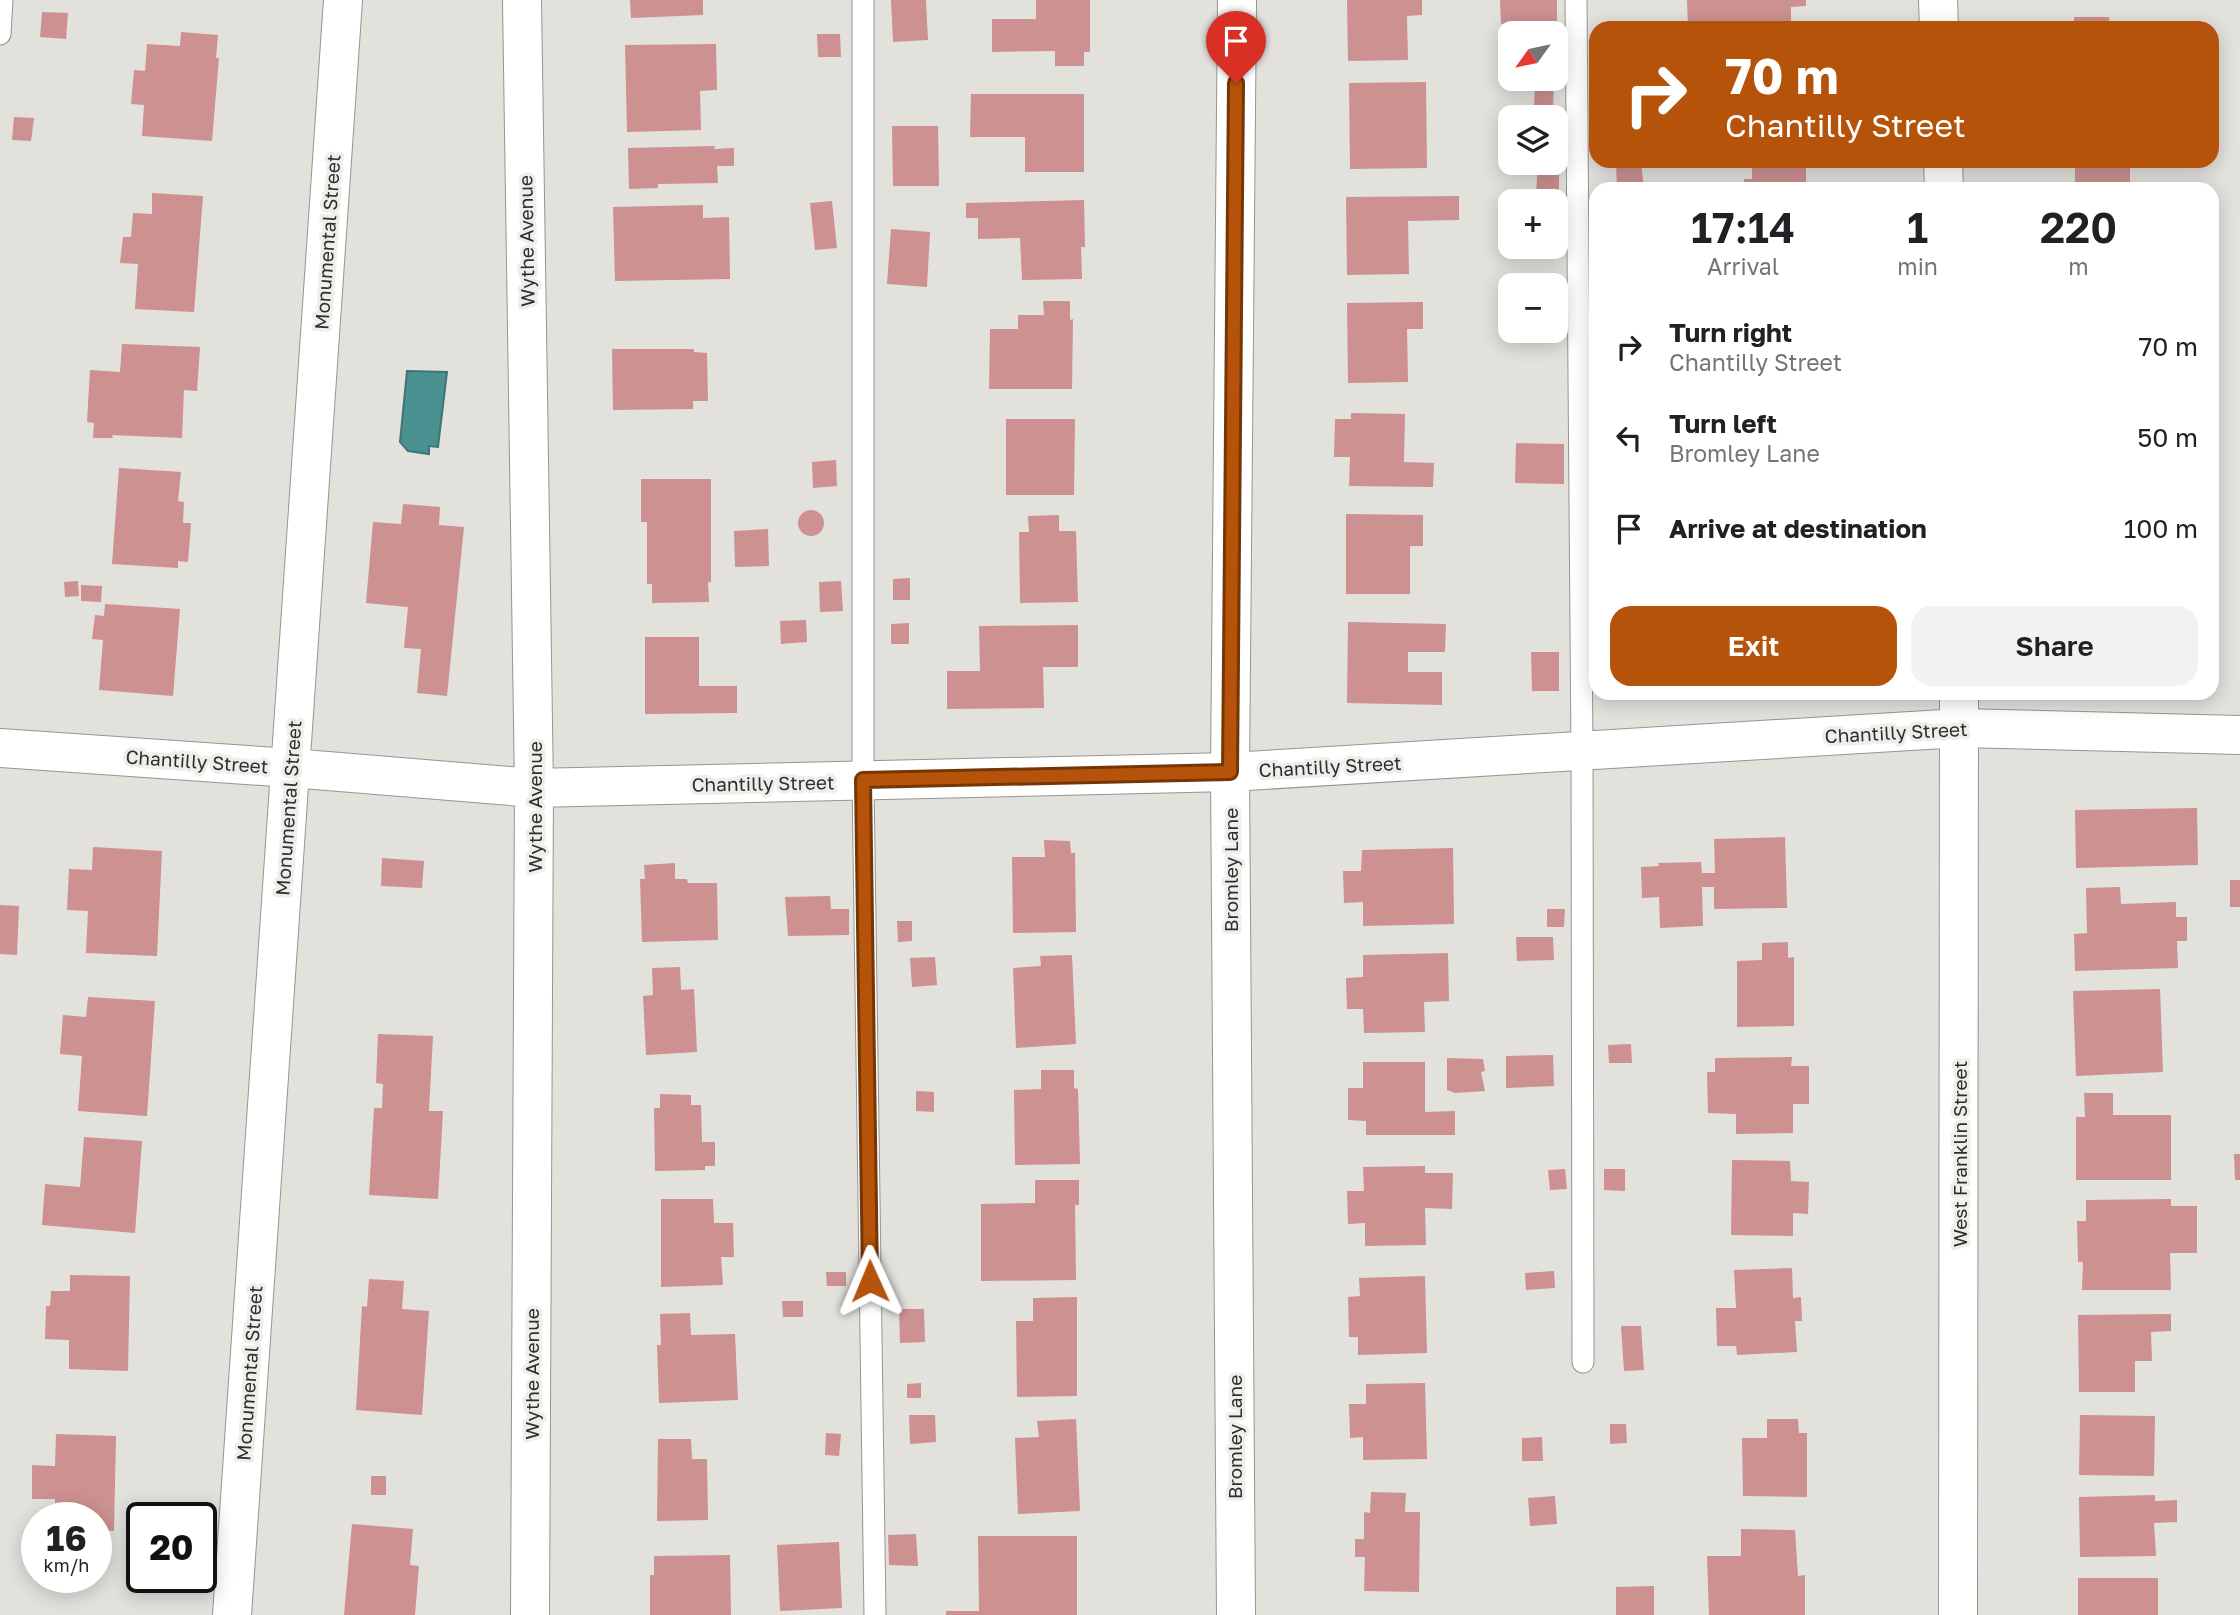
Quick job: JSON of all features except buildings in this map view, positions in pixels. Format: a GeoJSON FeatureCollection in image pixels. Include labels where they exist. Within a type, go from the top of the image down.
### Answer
{"type":"FeatureCollection","features":[{"type":"Feature","properties":{"kind":"street","name":"Monumental Street"},"geometry":{"type":"LineString","coordinates":[[232,1615],[343,0]]}},
{"type":"Feature","properties":{"kind":"street","name":"Wythe Avenue"},"geometry":{"type":"LineString","coordinates":[[522,0],[534,788],[530,1615]]}},
{"type":"Feature","properties":{"kind":"street","name":"Bromley Lane"},"geometry":{"type":"LineString","coordinates":[[1236,1615],[1230,772],[1237,0]]}},
{"type":"Feature","properties":{"kind":"street"},"geometry":{"type":"LineString","coordinates":[[1938,0],[1939,21]]}},
{"type":"Feature","properties":{"kind":"street","name":"Chantilly Street"},"geometry":{"type":"LineString","coordinates":[[0,748],[534,788],[1230,772],[1582,751],[1960,710],[2240,735]]}},
{"type":"Feature","properties":{"kind":"street","name":"West Franklin Street"},"geometry":{"type":"LineString","coordinates":[[1958,1615],[1960,710]]}},
{"type":"Feature","properties":{"kind":"lane"},"geometry":{"type":"LineString","coordinates":[[0,34],[2,0]]}},
{"type":"Feature","properties":{"kind":"lane"},"geometry":{"type":"LineString","coordinates":[[863,0],[863,780],[875,1615]]}},
{"type":"Feature","properties":{"kind":"lane"},"geometry":{"type":"LineString","coordinates":[[1576,0],[1582,751],[1583,1362]]}},
{"type":"Feature","properties":{"kind":"water"},"geometry":{"type":"Polygon","coordinates":[[[407,371],[447,372],[438,447],[429,446],[429,454],[408,451],[400,442],[407,371]]]}},
{"type":"Feature","properties":{"kind":"route"},"geometry":{"type":"LineString","coordinates":[[870,1281],[863,780],[1230,772],[1236,83]]}}]}
